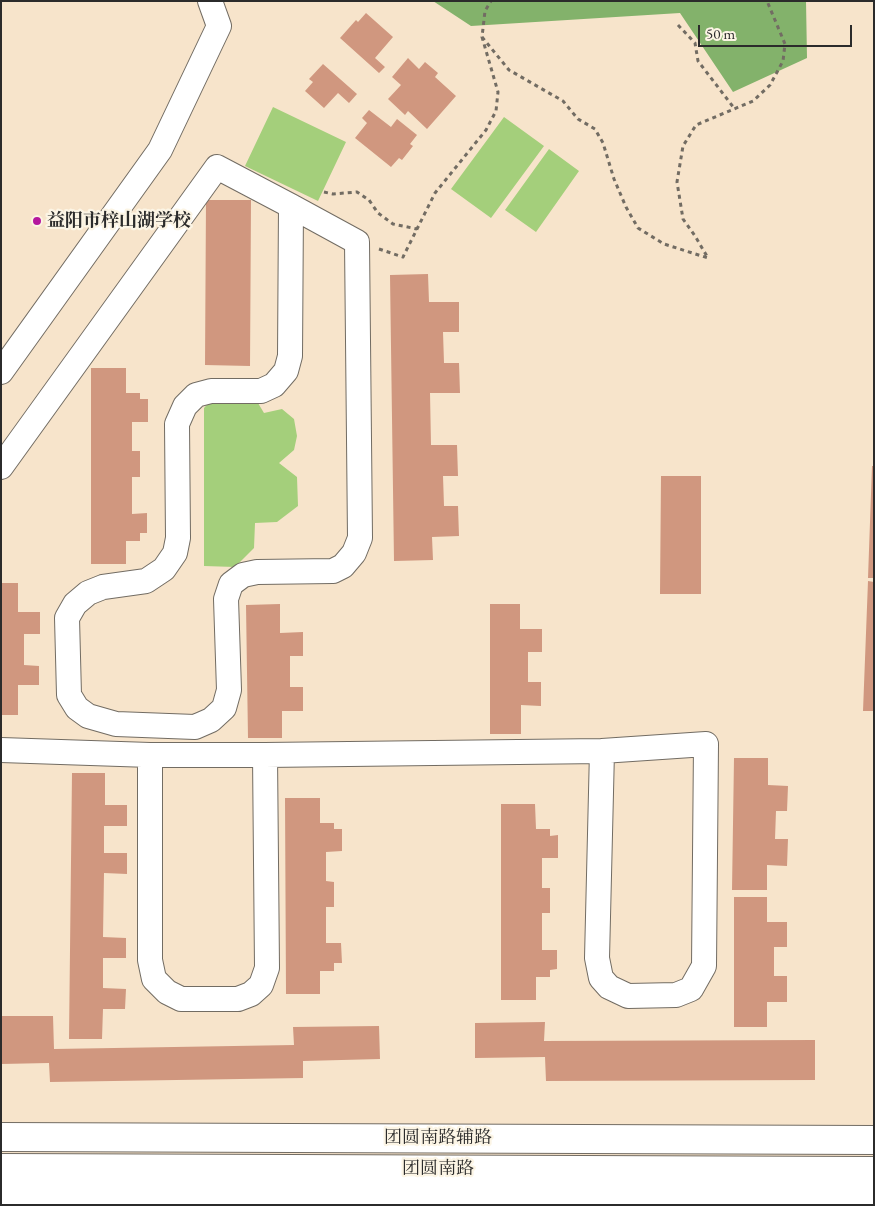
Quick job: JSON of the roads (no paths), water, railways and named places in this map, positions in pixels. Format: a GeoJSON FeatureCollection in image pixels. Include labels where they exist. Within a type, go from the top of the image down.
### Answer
{"type":"FeatureCollection","features":[{"type":"Feature","properties":{"kind":"main road","name":"团圆南路辅路"},"geometry":{"type":"LineString","coordinates":[[1,1137],[874,1140]]}},
{"type":"Feature","properties":{"kind":"main road","name":"团圆南路"},"geometry":{"type":"LineString","coordinates":[[1,1168],[874,1171]]}},
{"type":"Feature","properties":{"kind":"main road","name":"团圆南路"},"geometry":{"type":"LineString","coordinates":[[1,1195],[430,1195],[847,1201]]}},
{"type":"Feature","properties":{"kind":"street"},"geometry":{"type":"LineString","coordinates":[[1,372],[160,150],[219,26],[210,1]]}},
{"type":"Feature","properties":{"kind":"street"},"geometry":{"type":"LineString","coordinates":[[1,467],[218,167],[291,206],[357,242],[360,538],[354,553],[344,566],[332,571],[257,572],[243,575],[231,584],[226,599],[229,690],[224,708],[211,720],[195,727],[116,724],[88,716],[77,708],[69,696],[67,618],[75,604],[88,593],[103,587],[146,581],[164,569],[175,553],[178,538],[177,424],[185,406],[196,395],[211,391],[261,391],[274,385],[286,371],[290,356],[291,206]]}},
{"type":"Feature","properties":{"kind":"street"},"geometry":{"type":"LineString","coordinates":[[1,750],[150,755],[266,755],[602,750],[706,744],[704,966],[691,989],[676,995],[628,996],[609,987],[601,978],[597,958],[602,750]]}},
{"type":"Feature","properties":{"kind":"street"},"geometry":{"type":"LineString","coordinates":[[150,755],[150,960],[154,980],[167,992],[181,999],[238,999],[251,994],[261,985],[267,968],[266,755]]}},
{"type":"Feature","properties":{"kind":"place","name":"益阳市梓山湖学校"},"geometry":{"type":"Point","coordinates":[37,221]}}]}
